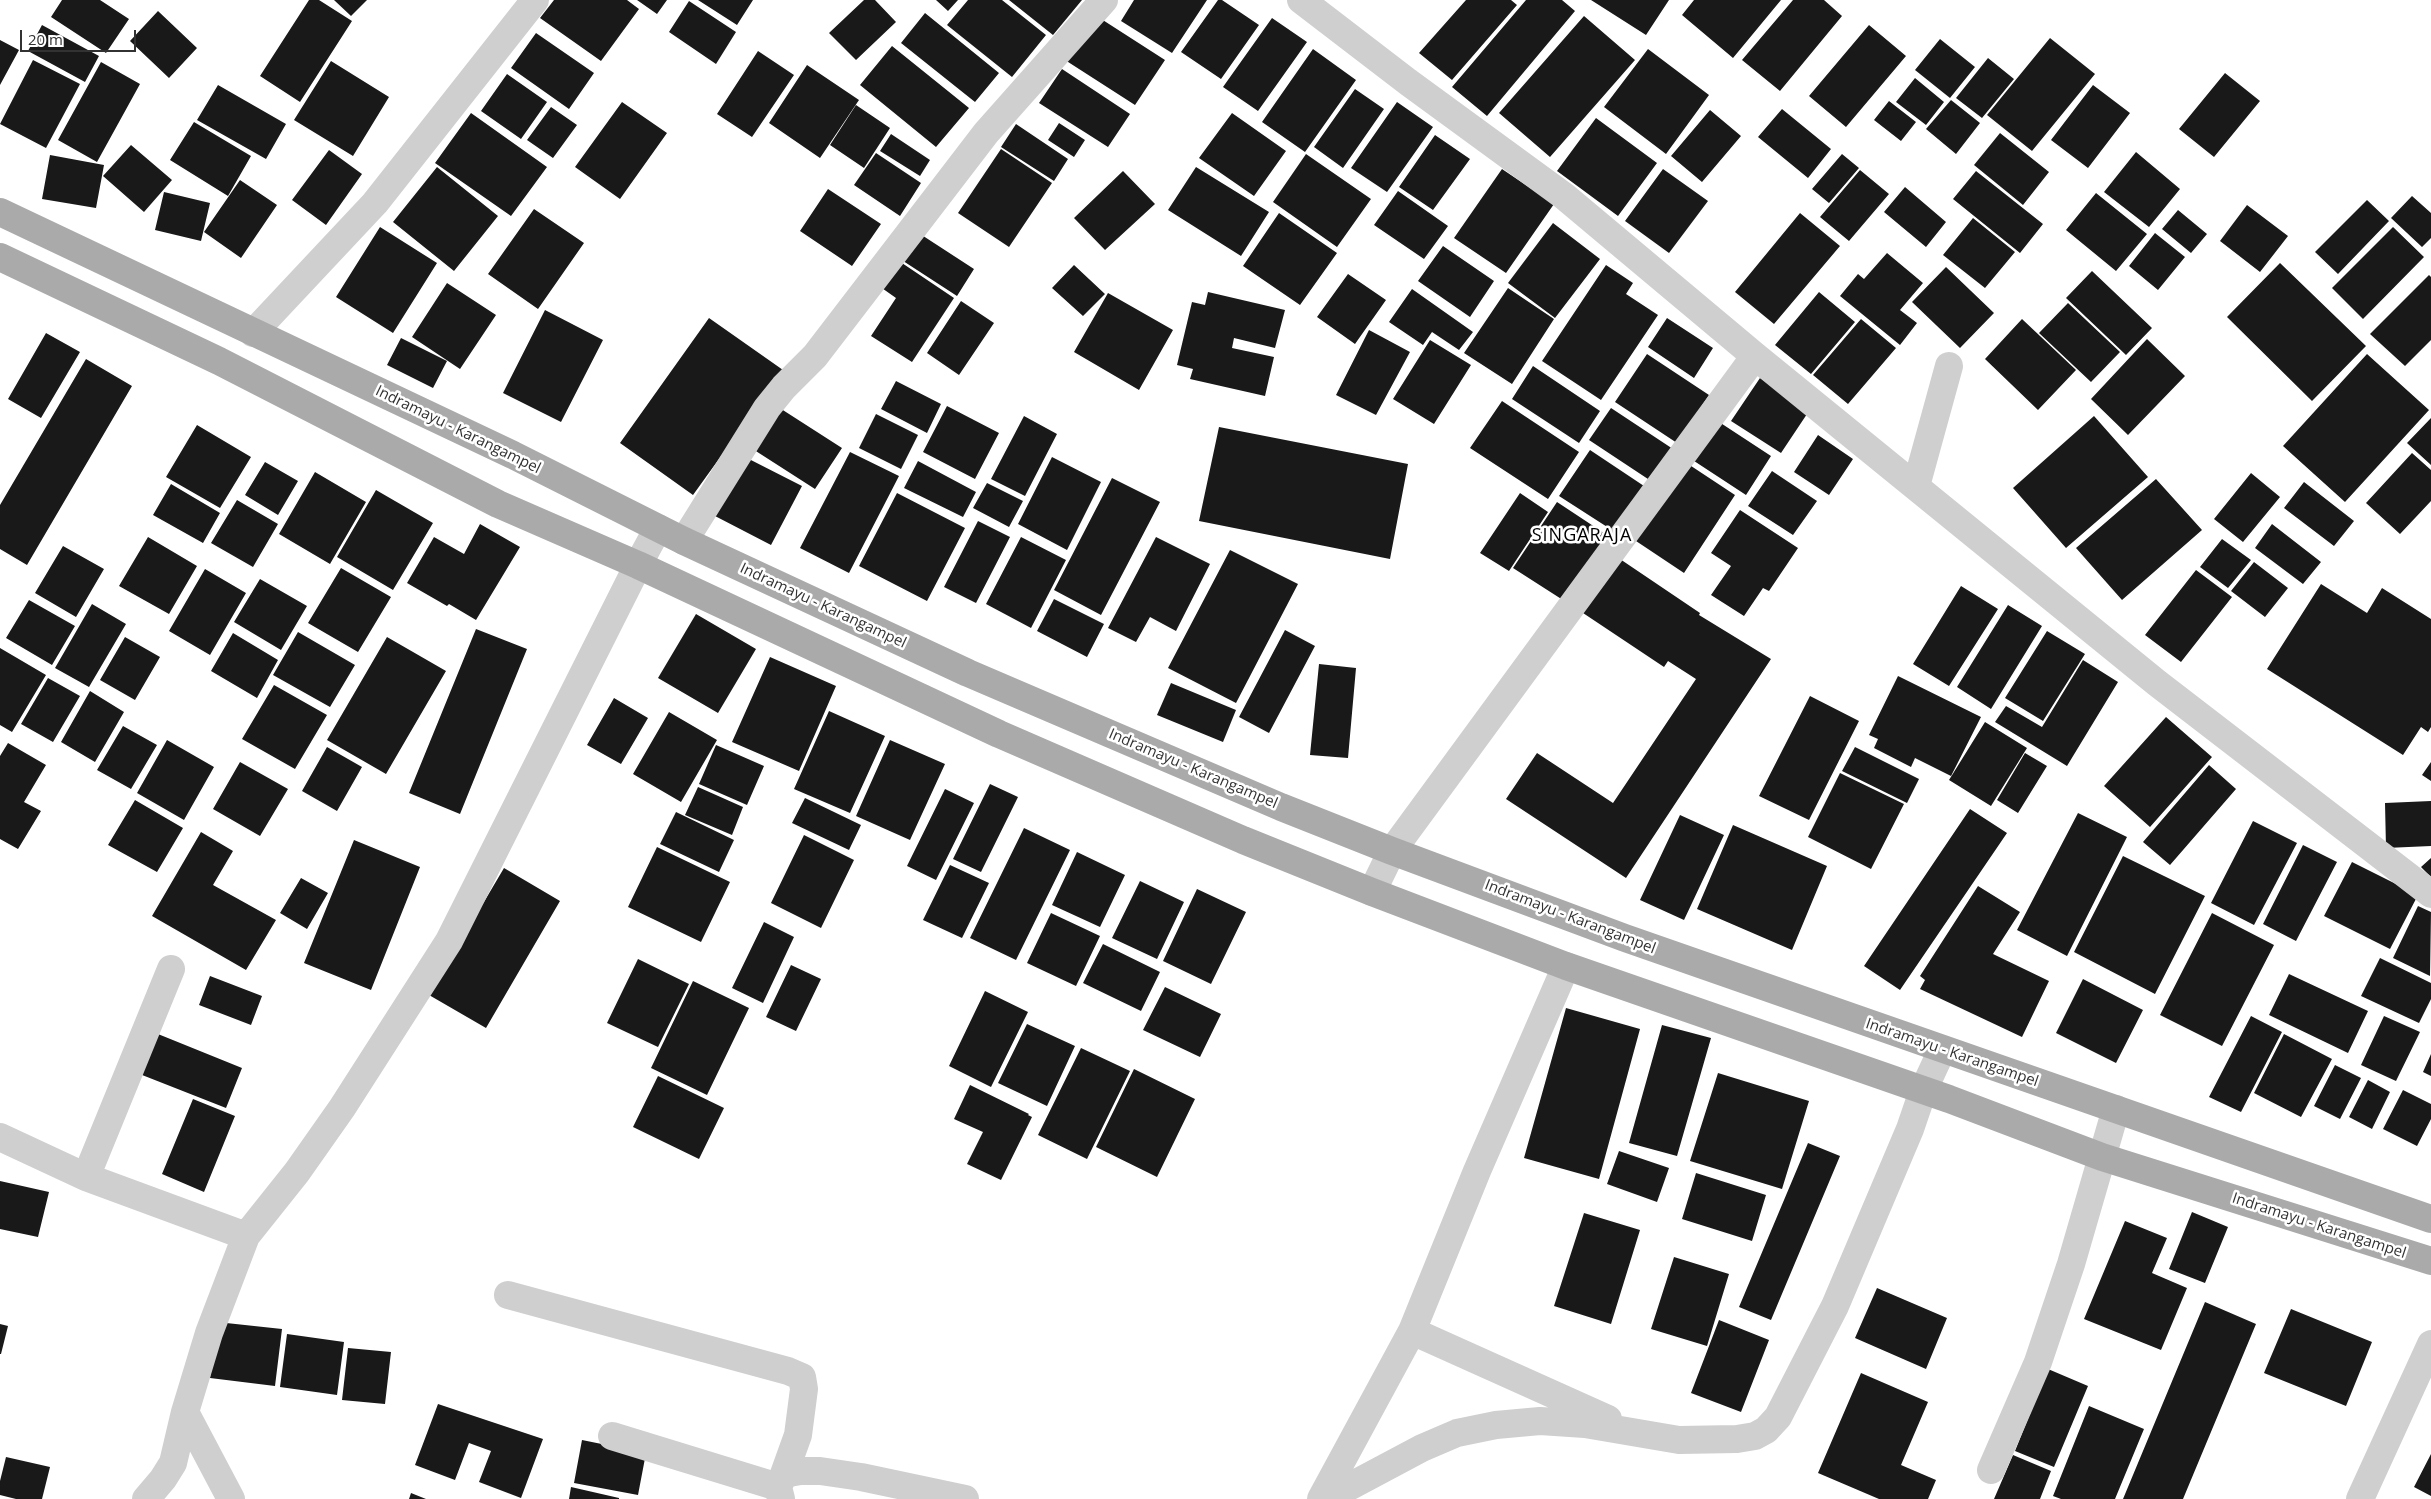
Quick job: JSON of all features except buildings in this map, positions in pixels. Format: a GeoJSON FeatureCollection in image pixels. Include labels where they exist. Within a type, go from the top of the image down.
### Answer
{"type":"FeatureCollection","features":[{"type":"Feature","properties":{"kind":"main road","name":"Indramayu - Karangampel"},"geometry":{"type":"LineString","coordinates":[[0,212],[513,455],[684,541],[968,673],[1281,807],[1392,851],[1625,938],[2431,1220]]}},
{"type":"Feature","properties":{"kind":"main road","name":"Indramayu - Karangampel"},"geometry":{"type":"LineString","coordinates":[[0,257],[219,361],[498,504],[638,565],[1000,734],[1243,840],[1372,892],[1566,966],[1923,1091],[2102,1157],[2431,1261]]}},
{"type":"Feature","properties":{"kind":"street"},"geometry":{"type":"LineString","coordinates":[[253,333],[375,203],[535,0]]}},
{"type":"Feature","properties":{"kind":"street"},"geometry":{"type":"LineString","coordinates":[[684,541],[767,408],[784,387],[815,356],[986,133],[1104,0]]}},
{"type":"Feature","properties":{"kind":"street"},"geometry":{"type":"LineString","coordinates":[[1301,0],[1408,82],[1564,196],[1755,356],[2157,683],[2431,894]]}},
{"type":"Feature","properties":{"kind":"street"},"geometry":{"type":"LineString","coordinates":[[1372,892],[1392,851],[1755,356]]}},
{"type":"Feature","properties":{"kind":"street"},"geometry":{"type":"LineString","coordinates":[[1916,486],[1949,366]]}},
{"type":"Feature","properties":{"kind":"street"},"geometry":{"type":"LineString","coordinates":[[146,1499],[163,1479],[173,1463],[185,1412],[209,1333],[246,1236],[297,1172],[336,1116],[449,941],[658,528]]}},
{"type":"Feature","properties":{"kind":"street"},"geometry":{"type":"LineString","coordinates":[[1321,1499],[1412,1331],[1477,1171],[1566,966]]}},
{"type":"Feature","properties":{"kind":"street"},"geometry":{"type":"LineString","coordinates":[[86,1177],[171,969]]}},
{"type":"Feature","properties":{"kind":"street"},"geometry":{"type":"LineString","coordinates":[[1326,1499],[1422,1448],[1457,1433],[1496,1425],[1540,1421],[1585,1424],[1679,1440],[1737,1439],[1755,1436],[1766,1430],[1778,1417],[1835,1306],[1910,1129],[1923,1091],[1942,1050]]}},
{"type":"Feature","properties":{"kind":"street"},"geometry":{"type":"LineString","coordinates":[[1991,1470],[2038,1362],[2071,1264],[2116,1109]]}},
{"type":"Feature","properties":{"kind":"street"},"geometry":{"type":"LineString","coordinates":[[0,1137],[86,1177],[246,1236]]}},
{"type":"Feature","properties":{"kind":"street"},"geometry":{"type":"LineString","coordinates":[[508,1295],[779,1368],[802,1376],[804,1389],[798,1434],[781,1487]]}},
{"type":"Feature","properties":{"kind":"street"},"geometry":{"type":"LineString","coordinates":[[1412,1331],[1640,1433]]}},
{"type":"Feature","properties":{"kind":"street"},"geometry":{"type":"LineString","coordinates":[[2360,1499],[2431,1344]]}},
{"type":"Feature","properties":{"kind":"street"},"geometry":{"type":"LineString","coordinates":[[185,1412],[231,1499]]}},
{"type":"Feature","properties":{"kind":"street"},"geometry":{"type":"LineString","coordinates":[[612,1436],[781,1487]]}},
{"type":"Feature","properties":{"kind":"street"},"geometry":{"type":"LineString","coordinates":[[781,1487],[800,1471],[820,1471],[861,1477],[965,1499]]}},
{"type":"Feature","properties":{"kind":"district","name":"SINGARAJA"},"geometry":{"type":"Point","coordinates":[1582,536]}}]}
